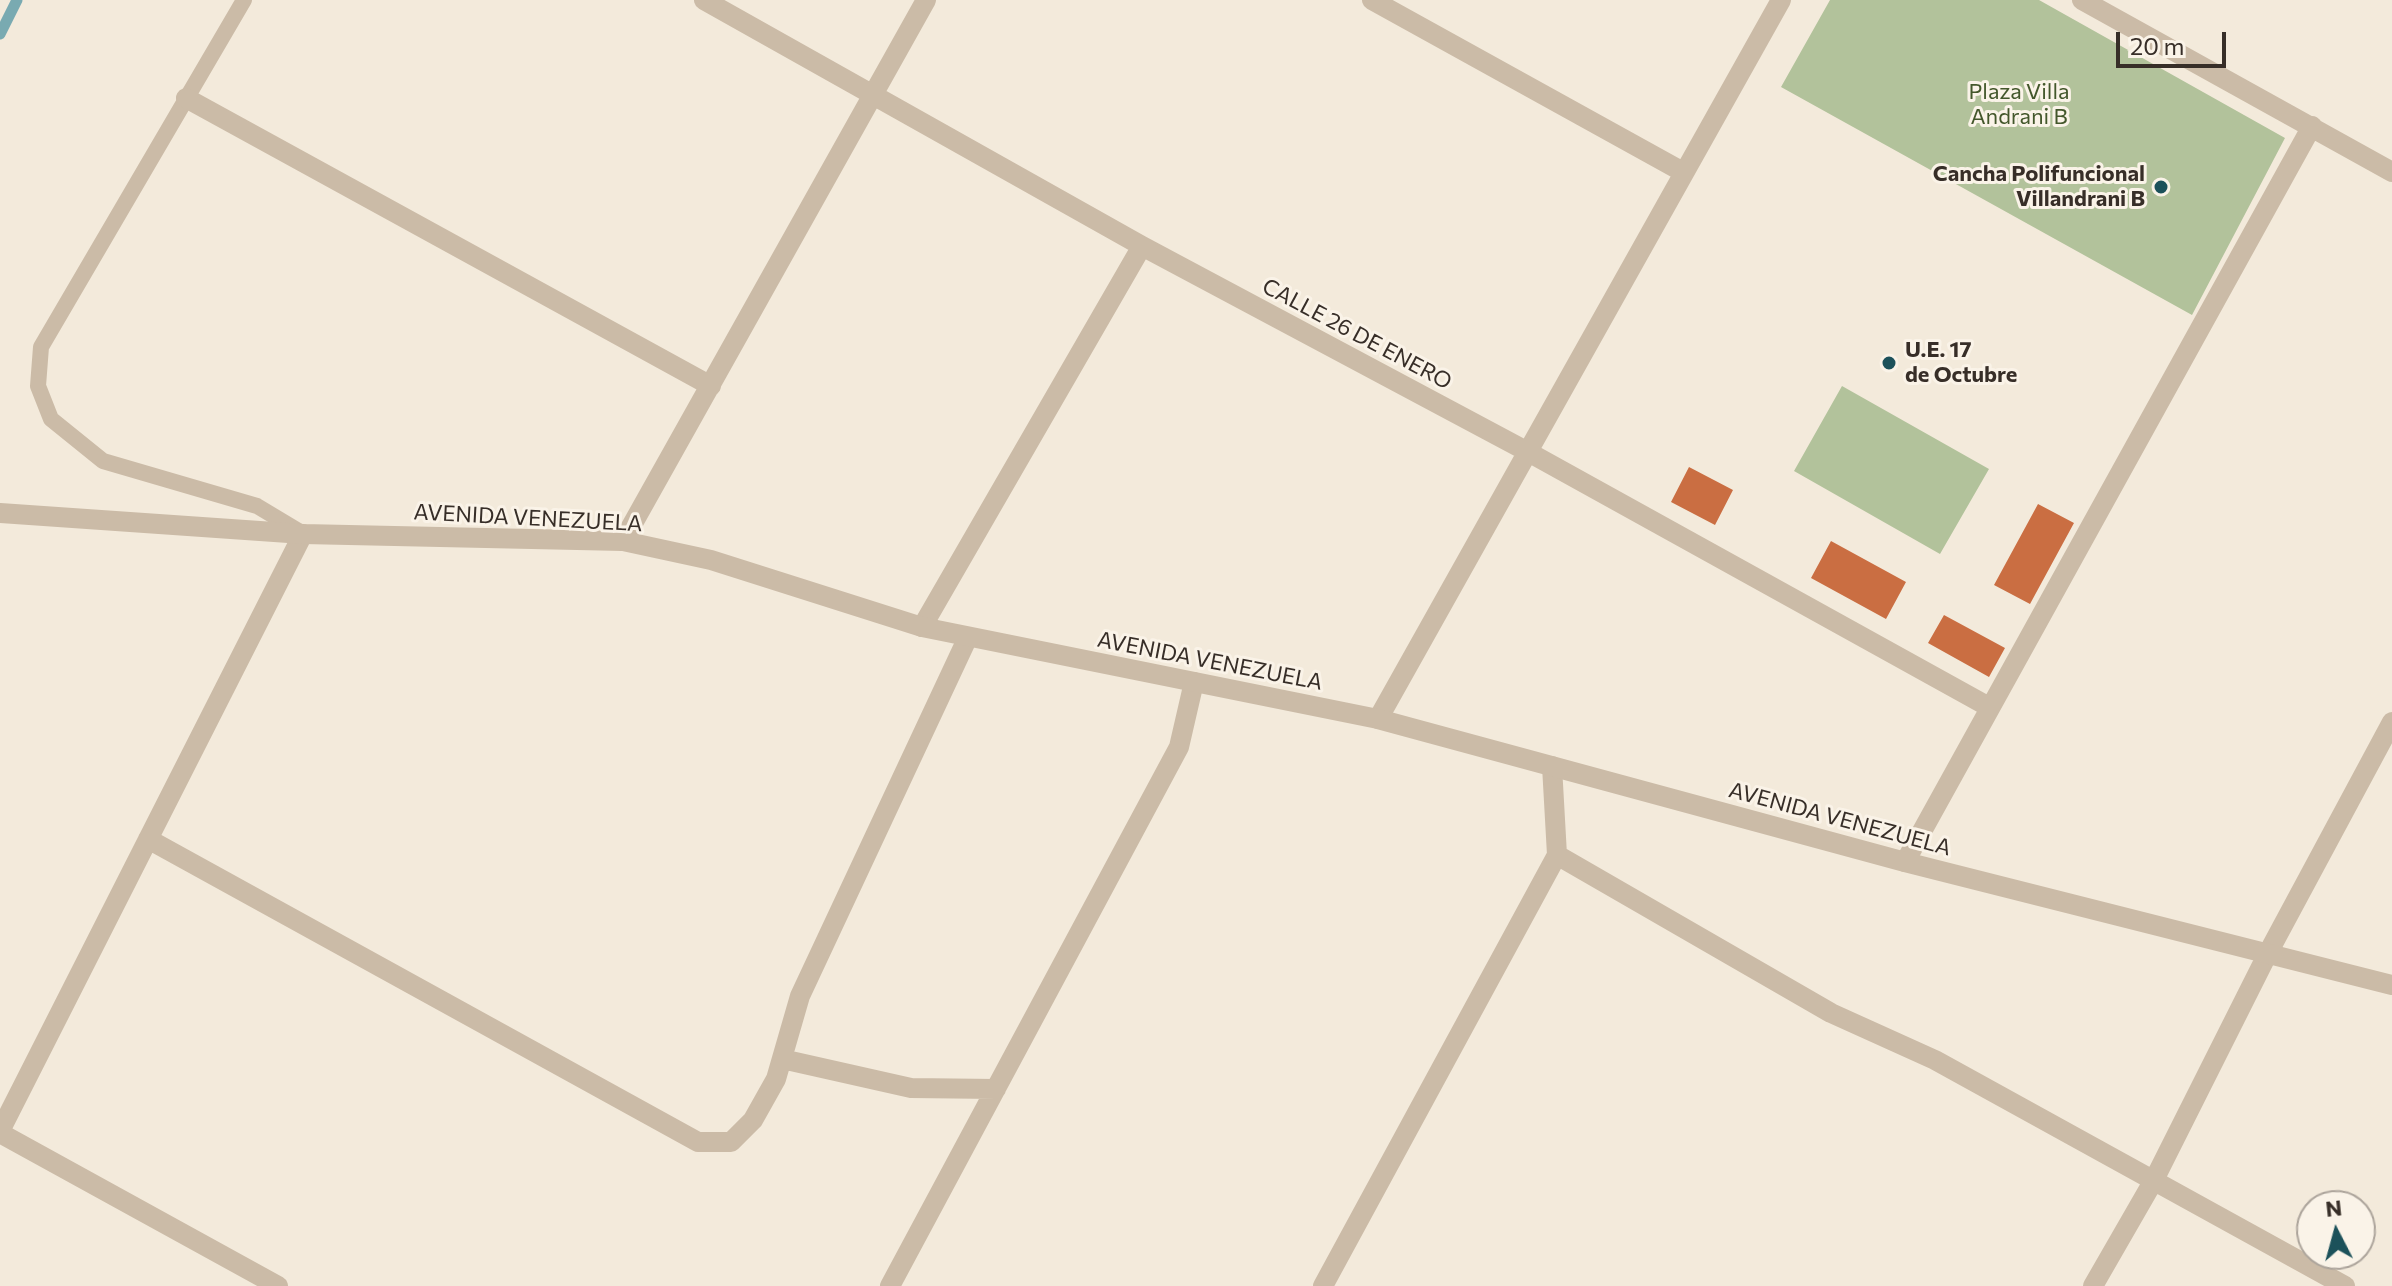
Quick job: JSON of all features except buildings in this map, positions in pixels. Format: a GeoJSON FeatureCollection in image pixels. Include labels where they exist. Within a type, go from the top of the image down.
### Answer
{"type":"FeatureCollection","features":[{"type":"Feature","properties":{"kind":"street","name":"CALLE 26 DE ENERO"},"geometry":{"type":"LineString","coordinates":[[704,0],[1142,246],[1530,453],[1989,707]]}},
{"type":"Feature","properties":{"kind":"street"},"geometry":{"type":"LineString","coordinates":[[623,541],[926,0]]}},
{"type":"Feature","properties":{"kind":"street"},"geometry":{"type":"LineString","coordinates":[[1372,0],[1683,172]]}},
{"type":"Feature","properties":{"kind":"street"},"geometry":{"type":"LineString","coordinates":[[1378,719],[1530,453],[1781,0]]}},
{"type":"Feature","properties":{"kind":"street"},"geometry":{"type":"LineString","coordinates":[[2082,0],[2392,172]]}},
{"type":"Feature","properties":{"kind":"street"},"geometry":{"type":"LineString","coordinates":[[186,98],[711,386]]}},
{"type":"Feature","properties":{"kind":"street"},"geometry":{"type":"LineString","coordinates":[[1905,862],[2312,126]]}},
{"type":"Feature","properties":{"kind":"street"},"geometry":{"type":"LineString","coordinates":[[922,627],[1142,246]]}},
{"type":"Feature","properties":{"kind":"street","name":"AVENIDA VENEZUELA"},"geometry":{"type":"LineString","coordinates":[[0,513],[303,534],[623,541],[711,560],[922,627],[1378,719],[1905,862],[2392,985]]}},
{"type":"Feature","properties":{"kind":"street"},"geometry":{"type":"LineString","coordinates":[[278,1286],[0,1132],[303,534]]}},
{"type":"Feature","properties":{"kind":"street"},"geometry":{"type":"LineString","coordinates":[[148,839],[698,1142],[731,1142],[753,1120],[776,1079],[806,984],[968,637]]}},
{"type":"Feature","properties":{"kind":"street"},"geometry":{"type":"LineString","coordinates":[[890,1286],[1179,747],[1194,682]]}},
{"type":"Feature","properties":{"kind":"street"},"geometry":{"type":"LineString","coordinates":[[2093,1286],[2154,1180],[2268,953],[2392,722]]}},
{"type":"Feature","properties":{"kind":"street"},"geometry":{"type":"LineString","coordinates":[[1323,1286],[1557,855],[1552,766]]}},
{"type":"Feature","properties":{"kind":"street"},"geometry":{"type":"LineString","coordinates":[[1557,855],[1831,1013],[1935,1060],[2345,1286]]}},
{"type":"Feature","properties":{"kind":"street"},"geometry":{"type":"LineString","coordinates":[[782,1059],[911,1088],[996,1089]]}},
{"type":"Feature","properties":{"kind":"lane"},"geometry":{"type":"LineString","coordinates":[[244,0],[41,347],[38,386],[51,419],[103,461],[257,506],[303,534]]}},
{"type":"Feature","properties":{"kind":"green space","name":"Plaza Villa Andrani B"},"geometry":{"type":"Polygon","coordinates":[[[1830,0],[2039,0],[2285,138],[2192,315],[1781,87],[1830,0]]]}},
{"type":"Feature","properties":{"kind":"green space"},"geometry":{"type":"Polygon","coordinates":[[[1842,386],[1989,469],[1940,554],[1794,471],[1842,386]]]}},
{"type":"Feature","properties":{"kind":"waterway"},"geometry":{"type":"LineString","coordinates":[[0,34],[17,0]]}},
{"type":"Feature","properties":{"kind":"place","name":"Cancha Polifuncional Villandrani B"},"geometry":{"type":"Point","coordinates":[2161,187]}},
{"type":"Feature","properties":{"kind":"place","name":"U.E. 17 de Octubre"},"geometry":{"type":"Point","coordinates":[1889,363]}}]}
